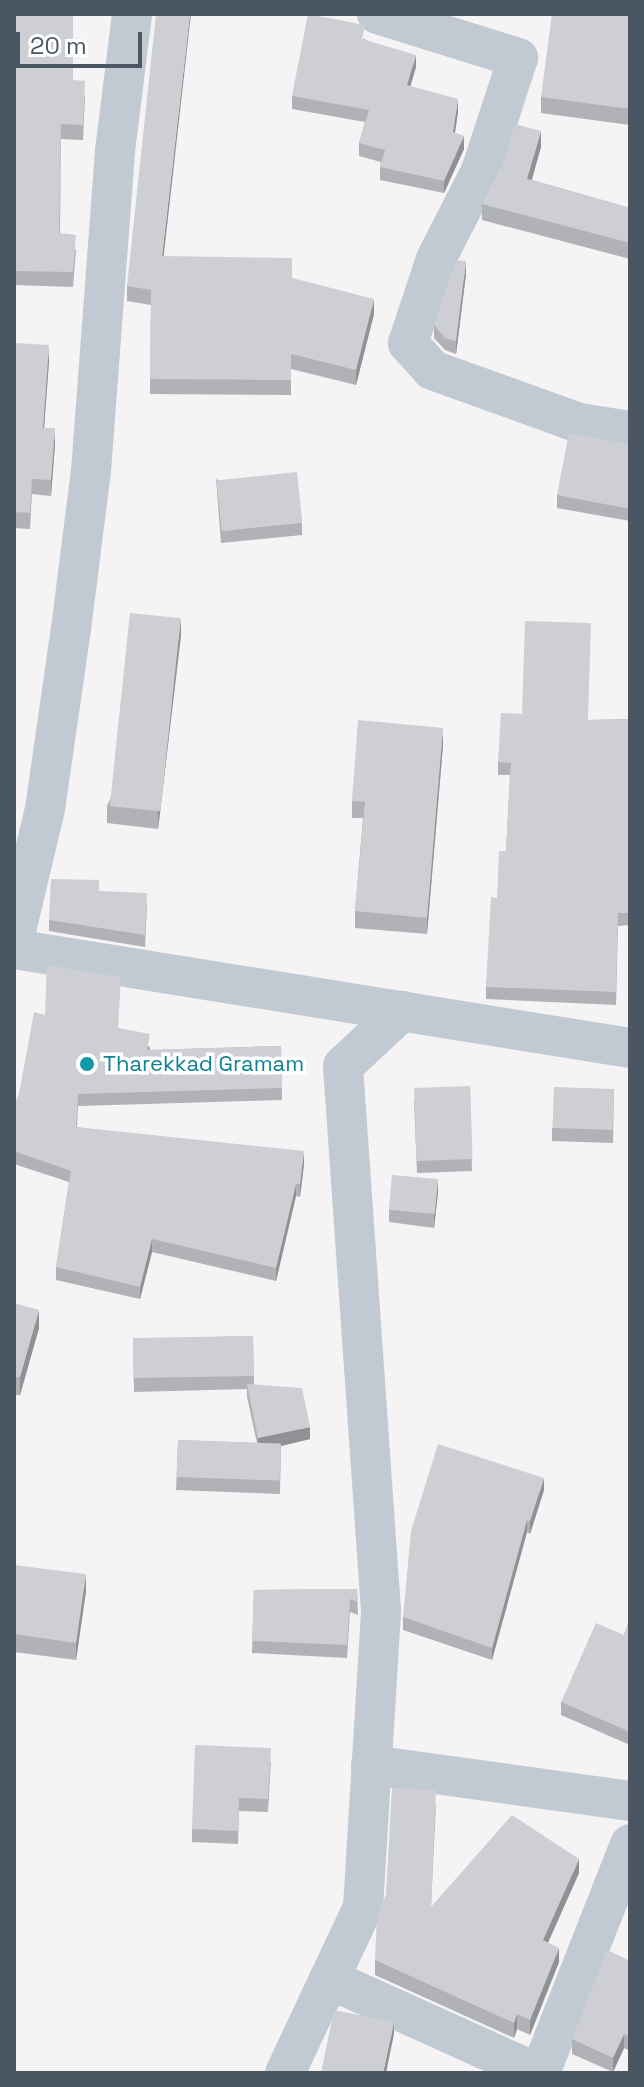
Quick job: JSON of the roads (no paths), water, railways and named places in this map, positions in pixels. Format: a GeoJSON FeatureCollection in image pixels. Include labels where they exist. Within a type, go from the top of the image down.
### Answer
{"type":"FeatureCollection","features":[{"type":"Feature","properties":{"kind":"street"},"geometry":{"type":"LineString","coordinates":[[14,939],[45,809],[71,629],[91,471],[115,151],[132,14]]}},
{"type":"Feature","properties":{"kind":"street"},"geometry":{"type":"LineString","coordinates":[[377,14],[518,58],[481,171],[436,259],[408,343],[432,370],[579,423],[630,431]]}},
{"type":"Feature","properties":{"kind":"street"},"geometry":{"type":"LineString","coordinates":[[14,949],[630,1048]]}},
{"type":"Feature","properties":{"kind":"street"},"geometry":{"type":"LineString","coordinates":[[285,2073],[363,1907],[381,1611],[343,1066],[402,1011]]}},
{"type":"Feature","properties":{"kind":"street"},"geometry":{"type":"LineString","coordinates":[[371,1765],[630,1801]]}},
{"type":"Feature","properties":{"kind":"street"},"geometry":{"type":"LineString","coordinates":[[329,1979],[539,2073],[630,1844]]}},
{"type":"Feature","properties":{"kind":"place","name":"Tharekkad Gramam"},"geometry":{"type":"Point","coordinates":[87,1064]}}]}
